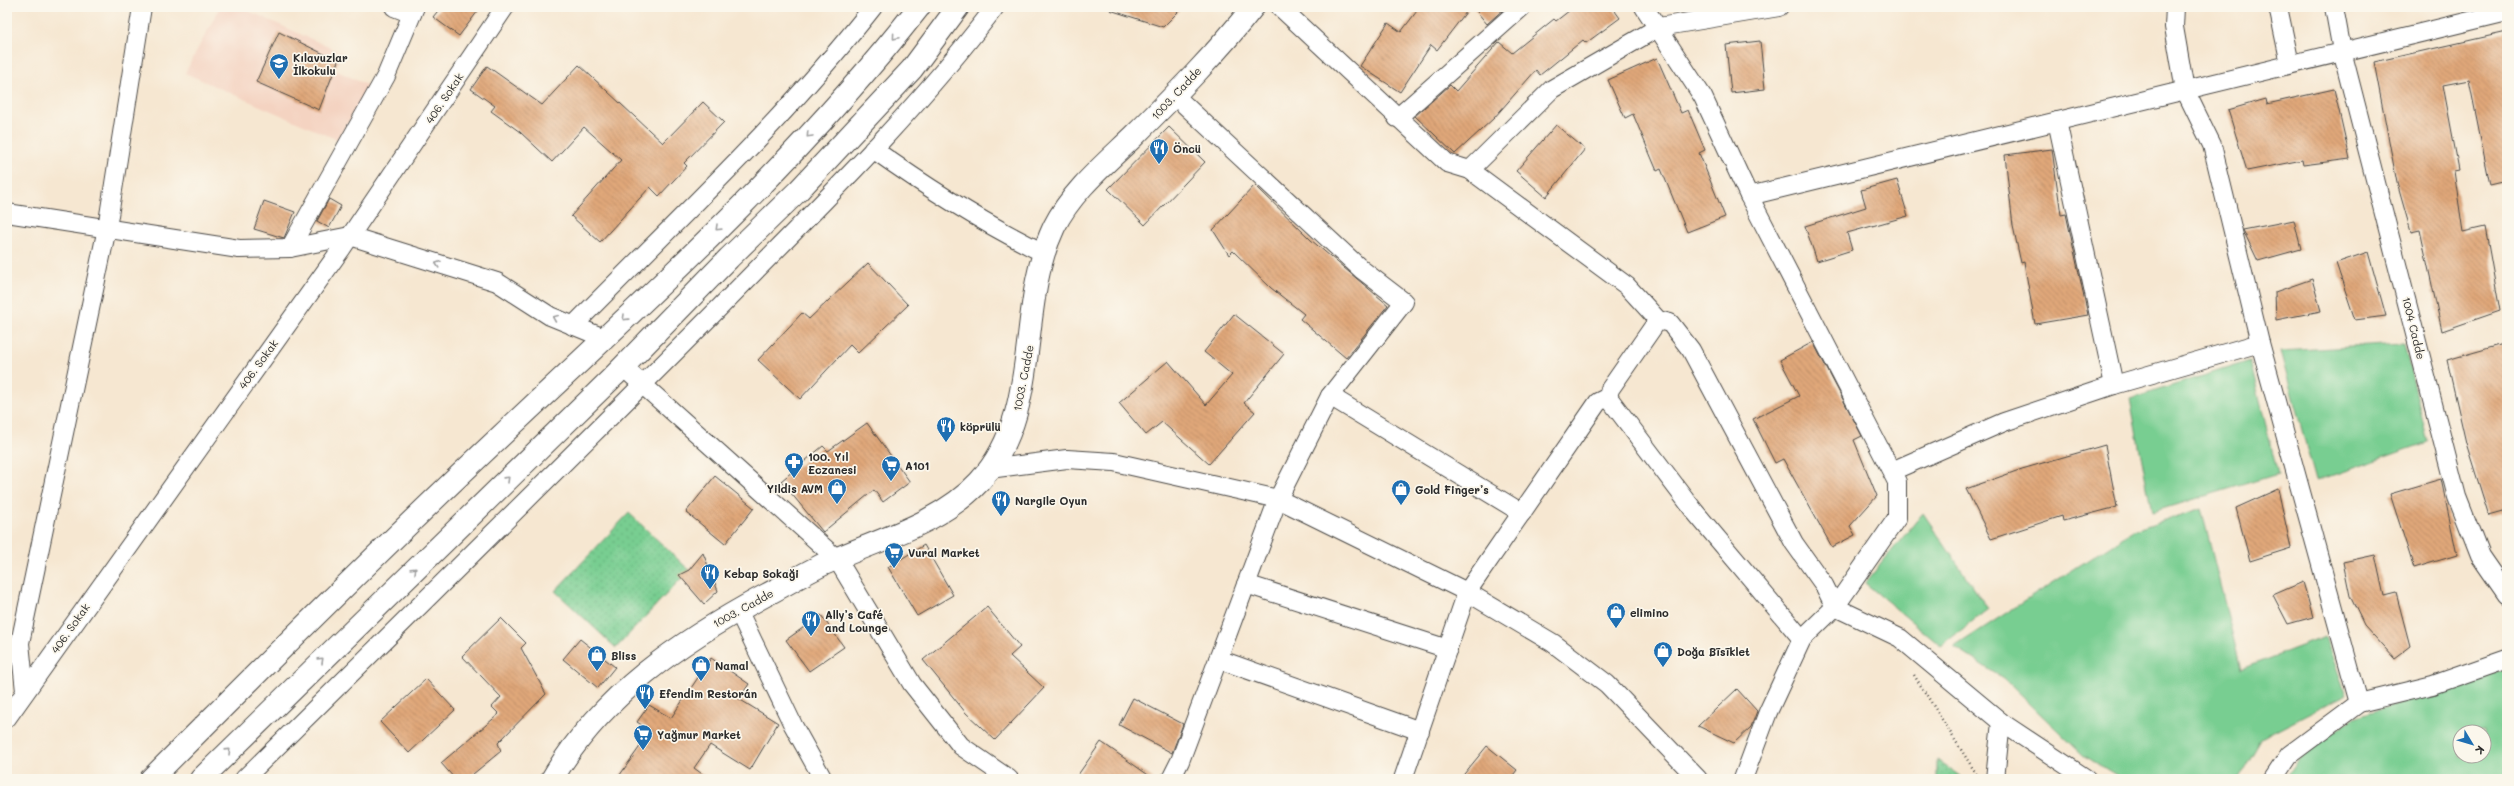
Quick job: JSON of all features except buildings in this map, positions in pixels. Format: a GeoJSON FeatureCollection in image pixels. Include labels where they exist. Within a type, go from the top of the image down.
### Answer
{"type":"FeatureCollection","features":[{"type":"Feature","properties":{"kind":"main road"},"geometry":{"type":"LineString","coordinates":[[151,779],[395,536],[604,338],[771,176],[851,90],[919,7]]}},
{"type":"Feature","properties":{"kind":"main road"},"geometry":{"type":"LineString","coordinates":[[201,779],[623,367],[845,143],[912,69],[958,7]]}},
{"type":"Feature","properties":{"kind":"main road","name":"1003. Cadde"},"geometry":{"type":"LineString","coordinates":[[552,779],[585,733],[617,697],[650,667],[712,624],[738,610],[837,559],[923,522],[958,502],[980,481],[1014,423],[1023,392],[1038,281],[1044,253],[1055,226],[1067,206],[1093,177],[1174,95],[1253,7]]}},
{"type":"Feature","properties":{"kind":"street"},"geometry":{"type":"LineString","coordinates":[[25,691],[20,643],[107,228],[142,7]]}},
{"type":"Feature","properties":{"kind":"street"},"geometry":{"type":"LineString","coordinates":[[290,248],[386,76],[413,10],[394,7]]}},
{"type":"Feature","properties":{"kind":"street","name":"406. Sokak"},"geometry":{"type":"LineString","coordinates":[[7,718],[350,236],[505,7]]}},
{"type":"Feature","properties":{"kind":"street"},"geometry":{"type":"LineString","coordinates":[[573,326],[775,121],[850,36],[873,7]]}},
{"type":"Feature","properties":{"kind":"street"},"geometry":{"type":"LineString","coordinates":[[244,779],[644,384],[817,209],[954,60],[995,7]]}},
{"type":"Feature","properties":{"kind":"street"},"geometry":{"type":"LineString","coordinates":[[1280,7],[1397,118],[1447,163],[1470,170],[1627,286],[1658,320],[1670,322],[1692,350],[1794,543],[1824,585],[1836,607],[1900,638],[2001,722],[2087,779]]}},
{"type":"Feature","properties":{"kind":"street"},"geometry":{"type":"LineString","coordinates":[[1397,118],[1522,7]]}},
{"type":"Feature","properties":{"kind":"street"},"geometry":{"type":"LineString","coordinates":[[1644,7],[1659,27],[1703,97],[1749,196],[1897,482],[1897,518],[1836,607],[1802,639],[1768,712],[1744,779]]}},
{"type":"Feature","properties":{"kind":"street"},"geometry":{"type":"LineString","coordinates":[[1470,170],[1552,89],[1659,27],[1779,7]]}},
{"type":"Feature","properties":{"kind":"street"},"geometry":{"type":"LineString","coordinates":[[2175,7],[2174,27],[2185,90],[2212,145],[2260,343],[2359,703]]}},
{"type":"Feature","properties":{"kind":"street"},"geometry":{"type":"LineString","coordinates":[[2278,7],[2290,64]]}},
{"type":"Feature","properties":{"kind":"street","name":"1004 Cadde"},"geometry":{"type":"LineString","coordinates":[[2334,7],[2342,51],[2457,497],[2480,556],[2507,595]]}},
{"type":"Feature","properties":{"kind":"street"},"geometry":{"type":"LineString","coordinates":[[1749,196],[2507,12]]}},
{"type":"Feature","properties":{"kind":"street"},"geometry":{"type":"LineString","coordinates":[[1171,779],[1180,761],[1278,499],[1330,396],[1404,302],[1361,269],[1174,95]]}},
{"type":"Feature","properties":{"kind":"street"},"geometry":{"type":"LineString","coordinates":[[2057,121],[2114,385]]}},
{"type":"Feature","properties":{"kind":"street"},"geometry":{"type":"LineString","coordinates":[[873,149],[933,192],[996,230],[1044,253]]}},
{"type":"Feature","properties":{"kind":"street"},"geometry":{"type":"LineString","coordinates":[[7,213],[240,249],[290,248],[350,236],[497,282],[550,316],[604,338]]}},
{"type":"Feature","properties":{"kind":"street"},"geometry":{"type":"LineString","coordinates":[[1403,779],[1467,592],[1598,402],[1608,397],[1610,389],[1658,320]]}},
{"type":"Feature","properties":{"kind":"street"},"geometry":{"type":"LineString","coordinates":[[1892,471],[2004,422],[2114,385],[2260,343]]}},
{"type":"Feature","properties":{"kind":"street"},"geometry":{"type":"LineString","coordinates":[[623,367],[644,384],[837,559],[912,684],[961,746],[1009,779]]}},
{"type":"Feature","properties":{"kind":"street"},"geometry":{"type":"LineString","coordinates":[[1330,396],[1522,513]]}},
{"type":"Feature","properties":{"kind":"street"},"geometry":{"type":"LineString","coordinates":[[1608,397],[1695,512],[1802,639]]}},
{"type":"Feature","properties":{"kind":"street"},"geometry":{"type":"LineString","coordinates":[[988,469],[1067,459],[1114,462],[1278,499],[1467,592],[1552,643],[1607,684],[1698,779]]}},
{"type":"Feature","properties":{"kind":"street"},"geometry":{"type":"LineString","coordinates":[[1246,584],[1448,649]]}},
{"type":"Feature","properties":{"kind":"street"},"geometry":{"type":"LineString","coordinates":[[738,610],[793,725],[823,779]]}},
{"type":"Feature","properties":{"kind":"street"},"geometry":{"type":"LineString","coordinates":[[1218,660],[1420,731]]}},
{"type":"Feature","properties":{"kind":"street"},"geometry":{"type":"LineString","coordinates":[[2273,779],[2289,755],[2359,703],[2433,685],[2507,660]]}},
{"type":"Feature","properties":{"kind":"street"},"geometry":{"type":"LineString","coordinates":[[1994,779],[2001,722]]}},
{"type":"Feature","properties":{"kind":"path"},"geometry":{"type":"LineString","coordinates":[[1912,671],[1980,779]]}},
{"type":"Feature","properties":{"kind":"shaded area","name":"Kılavuzlar İlkokulu"},"geometry":{"type":"Polygon","coordinates":[[[220,7],[240,7],[342,53],[335,70],[371,87],[338,140],[185,73],[220,7]]]}},
{"type":"Feature","properties":{"kind":"green space"},"geometry":{"type":"Polygon","coordinates":[[[2404,344],[2428,442],[2316,481],[2280,351],[2404,344]]]}},
{"type":"Feature","properties":{"kind":"green space"},"geometry":{"type":"Polygon","coordinates":[[[2250,361],[2278,474],[2152,512],[2130,399],[2250,361]]]}},
{"type":"Feature","properties":{"kind":"green space"},"geometry":{"type":"Polygon","coordinates":[[[2201,508],[2241,669],[2325,637],[2346,695],[2262,738],[2238,779],[2123,779],[2083,755],[2004,679],[1954,647],[2134,530],[2201,508]]]}},
{"type":"Feature","properties":{"kind":"green space"},"geometry":{"type":"Polygon","coordinates":[[[629,513],[689,570],[616,648],[555,591],[629,513]]]}},
{"type":"Feature","properties":{"kind":"green space"},"geometry":{"type":"Polygon","coordinates":[[[1923,513],[1988,609],[1941,646],[1865,583],[1923,513]]]}},
{"type":"Feature","properties":{"kind":"green space"},"geometry":{"type":"Polygon","coordinates":[[[2507,669],[2507,779],[2285,779],[2299,759],[2352,718],[2507,669]]]}},
{"type":"Feature","properties":{"kind":"green space"},"geometry":{"type":"Polygon","coordinates":[[[1937,760],[1964,779],[1937,779],[1937,760]]]}},
{"type":"Feature","properties":{"kind":"place","name":"Kılavuzlar İlkokulu"},"geometry":{"type":"Point","coordinates":[279,80]}},
{"type":"Feature","properties":{"kind":"place","name":"Öncü"},"geometry":{"type":"Point","coordinates":[1159,165]}},
{"type":"Feature","properties":{"kind":"place","name":"köprülü"},"geometry":{"type":"Point","coordinates":[946,443]}},
{"type":"Feature","properties":{"kind":"place","name":"100. Yıl Eczanesi"},"geometry":{"type":"Point","coordinates":[794,479]}},
{"type":"Feature","properties":{"kind":"place","name":"A101"},"geometry":{"type":"Point","coordinates":[891,482]}},
{"type":"Feature","properties":{"kind":"place","name":"Yildis AVM"},"geometry":{"type":"Point","coordinates":[837,505]}},
{"type":"Feature","properties":{"kind":"place","name":"Gold Finger’s"},"geometry":{"type":"Point","coordinates":[1401,506]}},
{"type":"Feature","properties":{"kind":"place","name":"Nargile Oyun"},"geometry":{"type":"Point","coordinates":[1001,517]}},
{"type":"Feature","properties":{"kind":"place","name":"Vural Market"},"geometry":{"type":"Point","coordinates":[894,569]}},
{"type":"Feature","properties":{"kind":"place","name":"Kebap Sokaği"},"geometry":{"type":"Point","coordinates":[710,590]}},
{"type":"Feature","properties":{"kind":"place","name":"elimino"},"geometry":{"type":"Point","coordinates":[1616,629]}},
{"type":"Feature","properties":{"kind":"place","name":"Ally’s Café and Lounge"},"geometry":{"type":"Point","coordinates":[811,637]}},
{"type":"Feature","properties":{"kind":"place","name":"Doğa Bīsīklet"},"geometry":{"type":"Point","coordinates":[1663,668]}},
{"type":"Feature","properties":{"kind":"place","name":"Bliss"},"geometry":{"type":"Point","coordinates":[597,672]}},
{"type":"Feature","properties":{"kind":"place","name":"Namal"},"geometry":{"type":"Point","coordinates":[701,682]}},
{"type":"Feature","properties":{"kind":"place","name":"Efendim Restorán"},"geometry":{"type":"Point","coordinates":[645,710]}},
{"type":"Feature","properties":{"kind":"place","name":"Yağmur Market"},"geometry":{"type":"Point","coordinates":[643,751]}}]}
